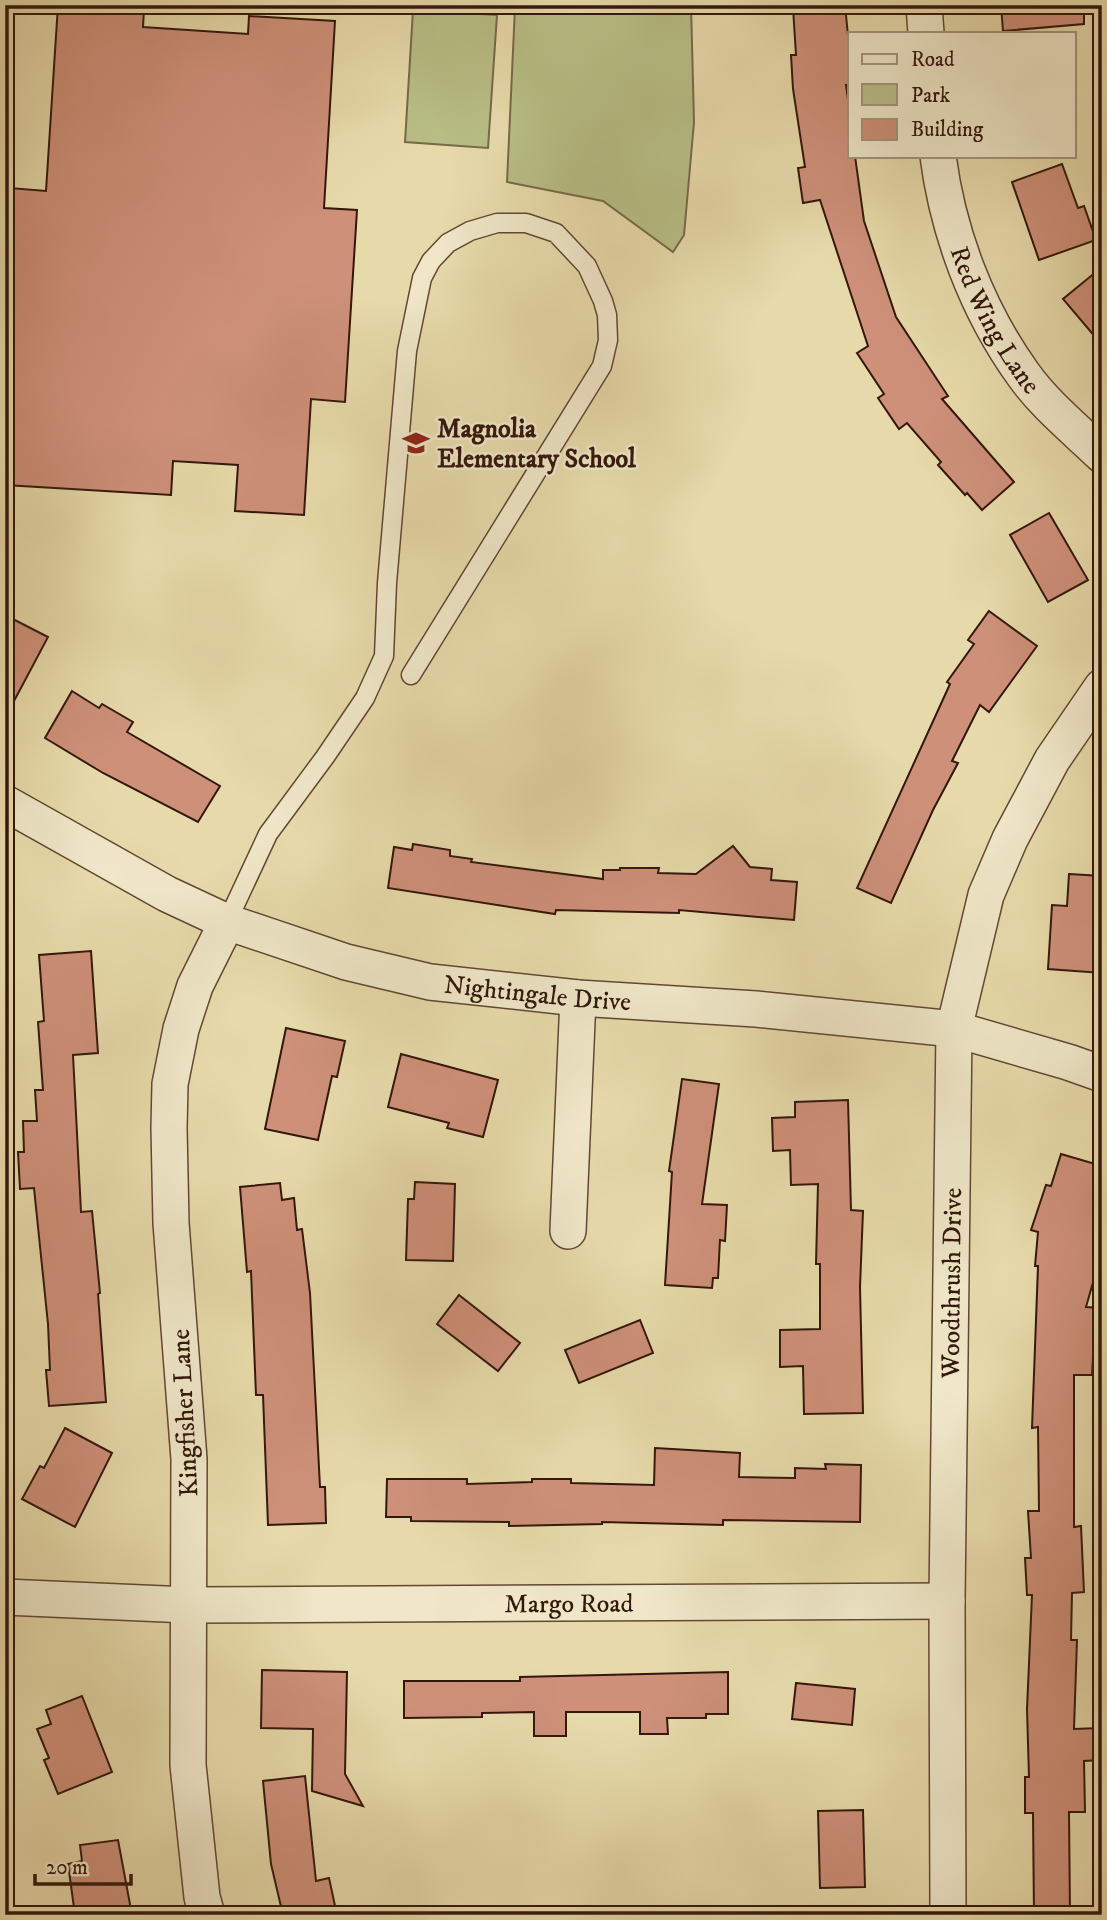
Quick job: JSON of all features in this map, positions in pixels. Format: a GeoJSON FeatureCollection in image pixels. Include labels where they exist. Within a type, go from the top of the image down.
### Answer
{"type":"FeatureCollection","features":[{"type":"Feature","properties":{"kind":"street"},"geometry":{"type":"LineString","coordinates":[[924,5],[926,32]]}},
{"type":"Feature","properties":{"kind":"street","name":"Red Wing Lane"},"geometry":{"type":"LineString","coordinates":[[938,158],[957,244],[996,332],[1024,376],[1060,415],[1102,454]]}},
{"type":"Feature","properties":{"kind":"street","name":"Woodthrush Drive"},"geometry":{"type":"LineString","coordinates":[[948,1915],[947,1601],[954,1030],[971,952],[991,884],[1010,839],[1052,760],[1102,687]]}},
{"type":"Feature","properties":{"kind":"street","name":"Nightingale Drive"},"geometry":{"type":"LineString","coordinates":[[5,803],[167,894],[227,922],[346,962],[430,982],[578,998],[756,1009],[954,1030],[1102,1074]]}},
{"type":"Feature","properties":{"kind":"street","name":"Kingfisher Lane"},"geometry":{"type":"LineString","coordinates":[[207,1915],[188,1765],[188,1459],[168,1176],[170,1084],[181,1029],[195,986],[227,922]]}},
{"type":"Feature","properties":{"kind":"street"},"geometry":{"type":"LineString","coordinates":[[568,1231],[578,998]]}},
{"type":"Feature","properties":{"kind":"street","name":"Margo Road"},"geometry":{"type":"LineString","coordinates":[[5,1597],[188,1605],[947,1601]]}},
{"type":"Feature","properties":{"kind":"lane"},"geometry":{"type":"LineString","coordinates":[[227,922],[268,834],[365,698],[384,656],[387,583],[407,351],[422,278],[431,261],[448,243],[470,231],[497,223],[526,223],[556,233],[587,266],[595,281],[607,315],[608,340],[602,366],[411,675]]}},
{"type":"Feature","properties":{"kind":"green space"},"geometry":{"type":"Polygon","coordinates":[[[475,5],[691,5],[694,122],[684,235],[673,252],[603,201],[507,182],[515,7],[475,5]]]}},
{"type":"Feature","properties":{"kind":"green space"},"geometry":{"type":"Polygon","coordinates":[[[413,10],[497,15],[488,148],[405,142],[413,10]]]}},
{"type":"Feature","properties":{"kind":"building"},"geometry":{"type":"Polygon","coordinates":[[[58,5],[144,10],[143,27],[248,34],[249,16],[335,21],[324,208],[357,210],[345,402],[311,399],[304,515],[235,511],[238,465],[173,461],[171,495],[5,485],[5,266],[10,188],[46,191],[58,5]]]}},
{"type":"Feature","properties":{"kind":"building"},"geometry":{"type":"Polygon","coordinates":[[[845,5],[848,36],[848,158],[855,158],[864,221],[896,317],[948,396],[942,399],[1014,482],[982,510],[938,465],[941,462],[907,423],[899,429],[878,398],[884,394],[857,353],[868,346],[820,200],[803,203],[798,168],[805,167],[793,89],[791,55],[796,55],[793,8],[845,5]]]}},
{"type":"Feature","properties":{"kind":"building"},"geometry":{"type":"Polygon","coordinates":[[[1001,5],[1084,5],[1084,24],[1003,31],[1001,5]]]}},
{"type":"Feature","properties":{"kind":"building"},"geometry":{"type":"Polygon","coordinates":[[[1062,164],[1078,208],[1084,206],[1096,240],[1039,260],[1012,182],[1062,164]]]}},
{"type":"Feature","properties":{"kind":"building"},"geometry":{"type":"Polygon","coordinates":[[[1102,267],[1102,345],[1063,299],[1102,267]]]}},
{"type":"Feature","properties":{"kind":"building"},"geometry":{"type":"Polygon","coordinates":[[[1049,513],[1088,580],[1048,602],[1010,535],[1049,513]]]}},
{"type":"Feature","properties":{"kind":"building"},"geometry":{"type":"Polygon","coordinates":[[[989,611],[1037,646],[989,712],[980,705],[952,761],[958,763],[933,810],[891,903],[857,888],[950,684],[947,682],[974,644],[968,640],[989,611]]]}},
{"type":"Feature","properties":{"kind":"building"},"geometry":{"type":"Polygon","coordinates":[[[5,615],[48,637],[5,718],[5,615]]]}},
{"type":"Feature","properties":{"kind":"building"},"geometry":{"type":"Polygon","coordinates":[[[72,691],[99,708],[102,704],[133,722],[127,732],[220,786],[198,822],[103,773],[45,738],[72,691]]]}},
{"type":"Feature","properties":{"kind":"building"},"geometry":{"type":"Polygon","coordinates":[[[413,844],[450,850],[450,856],[472,859],[471,862],[603,879],[603,870],[620,868],[659,868],[658,873],[696,874],[733,846],[750,867],[772,869],[771,880],[797,882],[794,920],[679,910],[679,913],[556,910],[555,914],[388,888],[394,847],[412,850],[413,844]]]}},
{"type":"Feature","properties":{"kind":"building"},"geometry":{"type":"Polygon","coordinates":[[[1069,874],[1102,876],[1099,907],[1102,907],[1102,973],[1048,969],[1052,905],[1067,906],[1069,874]]]}},
{"type":"Feature","properties":{"kind":"building"},"geometry":{"type":"Polygon","coordinates":[[[91,951],[98,1053],[73,1055],[81,1212],[92,1211],[106,1402],[49,1406],[46,1370],[50,1370],[48,1324],[34,1188],[20,1189],[18,1152],[24,1152],[23,1121],[37,1121],[35,1090],[43,1090],[38,1022],[44,1021],[39,955],[91,951]]]}},
{"type":"Feature","properties":{"kind":"building"},"geometry":{"type":"Polygon","coordinates":[[[286,1028],[345,1041],[337,1077],[332,1076],[318,1140],[265,1129],[286,1028]]]}},
{"type":"Feature","properties":{"kind":"building"},"geometry":{"type":"Polygon","coordinates":[[[401,1054],[498,1080],[483,1137],[447,1128],[449,1123],[388,1107],[401,1054]]]}},
{"type":"Feature","properties":{"kind":"building"},"geometry":{"type":"Polygon","coordinates":[[[682,1079],[719,1084],[702,1204],[727,1205],[725,1241],[720,1240],[718,1278],[713,1278],[712,1288],[665,1285],[672,1172],[669,1171],[682,1079]]]}},
{"type":"Feature","properties":{"kind":"building"},"geometry":{"type":"Polygon","coordinates":[[[848,1100],[851,1210],[863,1211],[860,1287],[863,1413],[804,1414],[803,1366],[780,1367],[780,1330],[820,1329],[820,1264],[816,1264],[818,1184],[791,1185],[790,1150],[773,1151],[772,1118],[795,1117],[795,1102],[848,1100]]]}},
{"type":"Feature","properties":{"kind":"building"},"geometry":{"type":"Polygon","coordinates":[[[1061,1154],[1102,1166],[1102,1251],[1086,1307],[1102,1308],[1102,1340],[1094,1340],[1092,1375],[1074,1375],[1074,1527],[1081,1526],[1084,1592],[1072,1593],[1071,1640],[1077,1640],[1074,1729],[1099,1728],[1100,1760],[1084,1761],[1085,1812],[1069,1812],[1070,1915],[1034,1915],[1033,1813],[1025,1813],[1025,1777],[1029,1777],[1027,1709],[1032,1595],[1027,1595],[1025,1558],[1031,1558],[1028,1511],[1039,1511],[1038,1427],[1032,1428],[1038,1232],[1031,1230],[1046,1185],[1051,1186],[1061,1154]]]}},
{"type":"Feature","properties":{"kind":"building"},"geometry":{"type":"Polygon","coordinates":[[[415,1182],[455,1184],[453,1261],[406,1260],[408,1199],[414,1199],[415,1182]]]}},
{"type":"Feature","properties":{"kind":"building"},"geometry":{"type":"Polygon","coordinates":[[[280,1183],[282,1200],[294,1198],[297,1230],[302,1229],[310,1293],[320,1487],[325,1487],[326,1523],[268,1525],[263,1395],[256,1395],[251,1271],[247,1272],[240,1187],[280,1183]]]}},
{"type":"Feature","properties":{"kind":"building"},"geometry":{"type":"Polygon","coordinates":[[[459,1295],[520,1343],[498,1371],[437,1324],[459,1295]]]}},
{"type":"Feature","properties":{"kind":"building"},"geometry":{"type":"Polygon","coordinates":[[[640,1320],[653,1353],[579,1383],[565,1350],[640,1320]]]}},
{"type":"Feature","properties":{"kind":"building"},"geometry":{"type":"Polygon","coordinates":[[[65,1428],[112,1453],[75,1527],[22,1499],[40,1466],[44,1468],[65,1428]]]}},
{"type":"Feature","properties":{"kind":"building"},"geometry":{"type":"Polygon","coordinates":[[[655,1448],[740,1453],[739,1477],[795,1478],[795,1468],[826,1469],[825,1464],[861,1465],[860,1522],[723,1520],[723,1525],[602,1522],[509,1526],[509,1522],[411,1521],[411,1517],[386,1517],[387,1479],[467,1479],[467,1484],[571,1479],[571,1483],[654,1485],[655,1448]]]}},
{"type":"Feature","properties":{"kind":"building"},"geometry":{"type":"Polygon","coordinates":[[[262,1670],[347,1672],[345,1774],[363,1806],[312,1791],[313,1729],[261,1728],[262,1670]]]}},
{"type":"Feature","properties":{"kind":"building"},"geometry":{"type":"Polygon","coordinates":[[[728,1672],[728,1714],[706,1714],[706,1718],[667,1718],[668,1734],[640,1734],[640,1712],[566,1712],[566,1736],[534,1736],[534,1712],[482,1713],[482,1717],[404,1718],[404,1681],[520,1681],[520,1677],[728,1672]]]}},
{"type":"Feature","properties":{"kind":"building"},"geometry":{"type":"Polygon","coordinates":[[[796,1683],[855,1689],[852,1725],[792,1719],[796,1683]]]}},
{"type":"Feature","properties":{"kind":"building"},"geometry":{"type":"Polygon","coordinates":[[[82,1696],[112,1772],[58,1794],[44,1760],[49,1758],[37,1729],[51,1724],[46,1710],[82,1696]]]}},
{"type":"Feature","properties":{"kind":"building"},"geometry":{"type":"Polygon","coordinates":[[[305,1776],[316,1881],[329,1878],[337,1915],[283,1915],[271,1864],[263,1781],[305,1776]]]}},
{"type":"Feature","properties":{"kind":"building"},"geometry":{"type":"Polygon","coordinates":[[[863,1810],[865,1887],[820,1888],[818,1811],[863,1810]]]}},
{"type":"Feature","properties":{"kind":"building"},"geometry":{"type":"Polygon","coordinates":[[[118,1840],[132,1915],[75,1915],[68,1864],[82,1861],[80,1845],[118,1840]]]}},
{"type":"Feature","properties":{"kind":"place","name":"Magnolia Elementary School"},"geometry":{"type":"Point","coordinates":[416,443]}}]}
